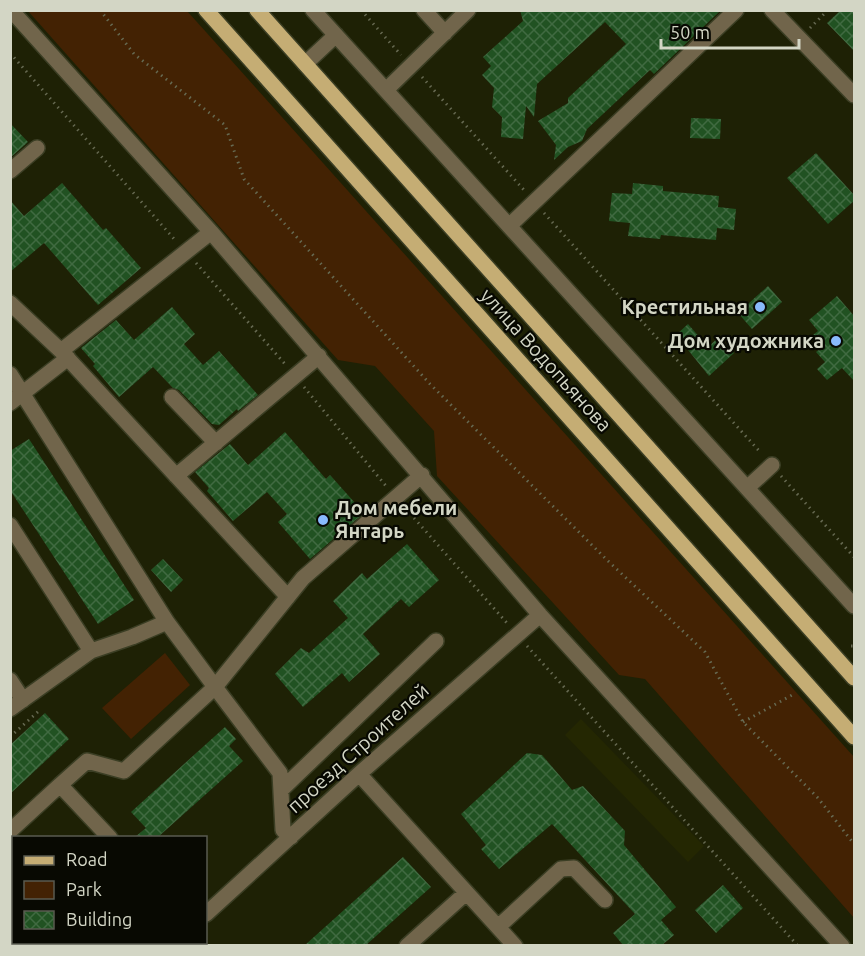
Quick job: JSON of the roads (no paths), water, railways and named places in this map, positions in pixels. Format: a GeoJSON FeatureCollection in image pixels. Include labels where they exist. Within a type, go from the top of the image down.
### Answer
{"type":"FeatureCollection","features":[{"type":"Feature","properties":{"kind":"main road","name":"улица Водопьянова"},"geometry":{"type":"LineString","coordinates":[[207,10],[855,737]]}},
{"type":"Feature","properties":{"kind":"main road","name":"улица Водопьянова"},"geometry":{"type":"LineString","coordinates":[[257,10],[855,678]]}},
{"type":"Feature","properties":{"kind":"street"},"geometry":{"type":"LineString","coordinates":[[11,10],[211,232],[540,615],[842,945]]}},
{"type":"Feature","properties":{"kind":"street"},"geometry":{"type":"LineString","coordinates":[[313,10],[855,606]]}},
{"type":"Feature","properties":{"kind":"street"},"geometry":{"type":"LineString","coordinates":[[424,10],[445,33]]}},
{"type":"Feature","properties":{"kind":"street"},"geometry":{"type":"LineString","coordinates":[[387,90],[468,10]]}},
{"type":"Feature","properties":{"kind":"street"},"geometry":{"type":"LineString","coordinates":[[509,226],[736,10]]}},
{"type":"Feature","properties":{"kind":"street"},"geometry":{"type":"LineString","coordinates":[[772,10],[855,95]]}},
{"type":"Feature","properties":{"kind":"street"},"geometry":{"type":"LineString","coordinates":[[305,64],[336,36]]}},
{"type":"Feature","properties":{"kind":"street"},"geometry":{"type":"LineString","coordinates":[[10,171],[37,148]]}},
{"type":"Feature","properties":{"kind":"street"},"geometry":{"type":"LineString","coordinates":[[17,399],[65,355],[211,232]]}},
{"type":"Feature","properties":{"kind":"street"},"geometry":{"type":"LineString","coordinates":[[10,303],[65,355],[288,597]]}},
{"type":"Feature","properties":{"kind":"street"},"geometry":{"type":"LineString","coordinates":[[176,476],[318,356]]}},
{"type":"Feature","properties":{"kind":"street"},"geometry":{"type":"LineString","coordinates":[[10,374],[17,399],[167,622],[280,774],[283,830],[291,837]]}},
{"type":"Feature","properties":{"kind":"street"},"geometry":{"type":"LineString","coordinates":[[172,397],[216,442]]}},
{"type":"Feature","properties":{"kind":"street"},"geometry":{"type":"LineString","coordinates":[[747,488],[772,465]]}},
{"type":"Feature","properties":{"kind":"street"},"geometry":{"type":"LineString","coordinates":[[10,831],[87,761],[123,771],[215,687],[303,579],[422,475]]}},
{"type":"Feature","properties":{"kind":"street"},"geometry":{"type":"LineString","coordinates":[[10,525],[91,651]]}},
{"type":"Feature","properties":{"kind":"street","name":"проезд Строителей"},"geometry":{"type":"LineString","coordinates":[[207,913],[359,774],[540,615]]}},
{"type":"Feature","properties":{"kind":"street"},"geometry":{"type":"LineString","coordinates":[[10,680],[16,704],[91,651],[167,622]]}},
{"type":"Feature","properties":{"kind":"street"},"geometry":{"type":"LineString","coordinates":[[281,790],[436,641]]}},
{"type":"Feature","properties":{"kind":"street"},"geometry":{"type":"LineString","coordinates":[[359,774],[515,945]]}},
{"type":"Feature","properties":{"kind":"street"},"geometry":{"type":"LineString","coordinates":[[60,785],[109,836]]}},
{"type":"Feature","properties":{"kind":"street"},"geometry":{"type":"LineString","coordinates":[[498,927],[561,868],[574,868],[605,900]]}},
{"type":"Feature","properties":{"kind":"street"},"geometry":{"type":"LineString","coordinates":[[407,945],[466,893]]}},
{"type":"Feature","properties":{"kind":"place","name":"Крестильная"},"geometry":{"type":"Point","coordinates":[760,307]}},
{"type":"Feature","properties":{"kind":"place","name":"Дом художника"},"geometry":{"type":"Point","coordinates":[836,341]}},
{"type":"Feature","properties":{"kind":"place","name":"Дом мебели Янтарь"},"geometry":{"type":"Point","coordinates":[323,520]}}]}
